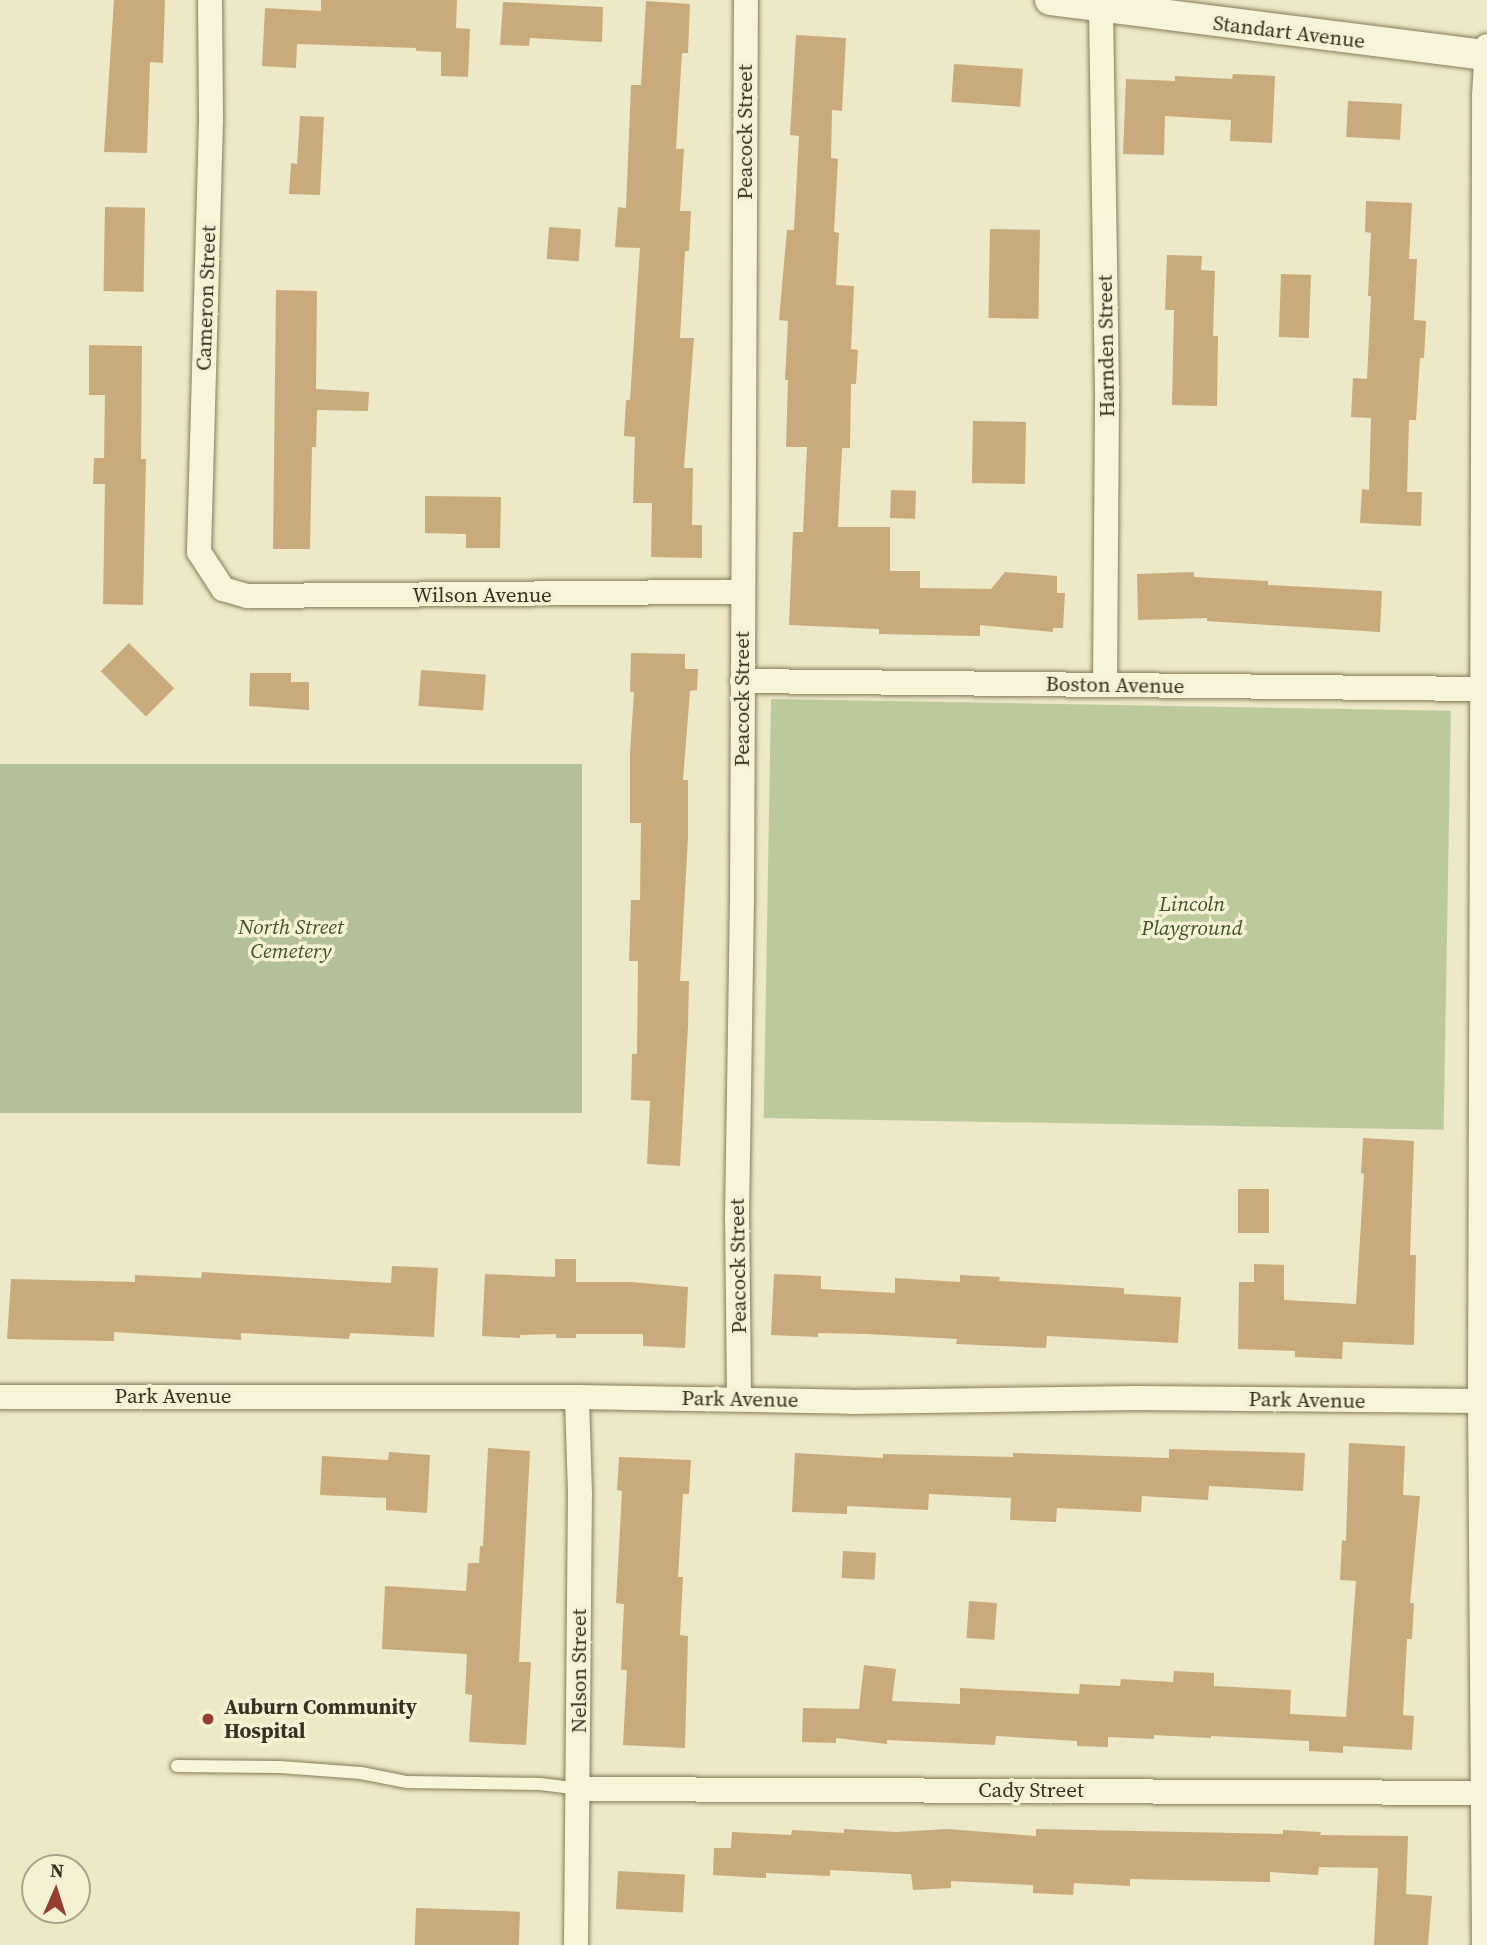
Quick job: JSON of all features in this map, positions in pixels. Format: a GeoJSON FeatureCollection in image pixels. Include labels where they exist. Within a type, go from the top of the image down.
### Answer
{"type":"FeatureCollection","features":[{"type":"Feature","properties":{"kind":"street","name":"Cameron Street"},"geometry":{"type":"LineString","coordinates":[[210,0],[211,121],[199,552],[223,589]]}},
{"type":"Feature","properties":{"kind":"street","name":"Peacock Street"},"geometry":{"type":"LineString","coordinates":[[739,1398],[737,1218],[742,903],[746,0]]}},
{"type":"Feature","properties":{"kind":"street","name":"Standart Avenue"},"geometry":{"type":"LineString","coordinates":[[1050,0],[1101,8],[1187,9],[1487,52]]}},
{"type":"Feature","properties":{"kind":"street","name":"Harnden Street"},"geometry":{"type":"LineString","coordinates":[[1101,8],[1107,401],[1105,685]]}},
{"type":"Feature","properties":{"kind":"street"},"geometry":{"type":"LineString","coordinates":[[1484,1945],[1479,1401],[1487,52]]}},
{"type":"Feature","properties":{"kind":"street","name":"Wilson Avenue"},"geometry":{"type":"LineString","coordinates":[[223,589],[248,596],[742,592]]}},
{"type":"Feature","properties":{"kind":"street","name":"Boston Avenue"},"geometry":{"type":"LineString","coordinates":[[742,681],[1485,689]]}},
{"type":"Feature","properties":{"kind":"street","name":"Park Avenue"},"geometry":{"type":"LineString","coordinates":[[0,1397],[577,1397],[852,1402],[1137,1398],[1479,1401]]}},
{"type":"Feature","properties":{"kind":"street","name":"Nelson Street"},"geometry":{"type":"LineString","coordinates":[[576,1945],[580,1494],[577,1397]]}},
{"type":"Feature","properties":{"kind":"street","name":"Cady Street"},"geometry":{"type":"LineString","coordinates":[[579,1789],[1483,1793]]}},
{"type":"Feature","properties":{"kind":"lane"},"geometry":{"type":"LineString","coordinates":[[177,1766],[280,1767],[361,1773],[407,1782],[540,1784],[579,1789]]}},
{"type":"Feature","properties":{"kind":"green space","name":"Lincoln Playground"},"geometry":{"type":"Polygon","coordinates":[[[771,699],[1451,711],[1444,1130],[764,1118],[771,699]]]}},
{"type":"Feature","properties":{"kind":"green space","name":"North Street Cemetery"},"geometry":{"type":"Polygon","coordinates":[[[0,764],[582,764],[582,1113],[0,1113],[0,764]]]}},
{"type":"Feature","properties":{"kind":"building"},"geometry":{"type":"Polygon","coordinates":[[[114,0],[165,0],[163,63],[150,62],[147,153],[104,152],[114,0]]]}},
{"type":"Feature","properties":{"kind":"building"},"geometry":{"type":"Polygon","coordinates":[[[321,0],[457,0],[456,28],[470,29],[468,77],[441,76],[441,52],[416,51],[416,48],[297,44],[296,68],[262,66],[265,8],[321,11],[321,0]]]}},
{"type":"Feature","properties":{"kind":"building"},"geometry":{"type":"Polygon","coordinates":[[[646,1],[690,4],[688,53],[682,53],[676,149],[684,149],[680,211],[691,211],[689,251],[685,251],[680,338],[694,338],[684,468],[693,468],[692,525],[702,525],[702,558],[651,557],[652,503],[633,503],[635,437],[624,436],[626,400],[630,400],[640,248],[615,247],[618,207],[626,208],[631,85],[641,85],[646,1]]]}},
{"type":"Feature","properties":{"kind":"building"},"geometry":{"type":"Polygon","coordinates":[[[503,2],[603,7],[602,42],[530,38],[529,46],[500,45],[503,2]]]}},
{"type":"Feature","properties":{"kind":"building"},"geometry":{"type":"Polygon","coordinates":[[[796,35],[846,38],[842,111],[832,110],[831,158],[838,159],[834,232],[839,233],[836,285],[854,286],[851,349],[858,350],[856,384],[851,384],[850,448],[842,448],[838,527],[890,527],[890,571],[920,571],[920,588],[991,589],[1005,572],[1057,576],[1057,593],[1065,593],[1063,628],[1053,628],[1053,632],[980,625],[980,636],[879,634],[879,629],[789,625],[793,532],[803,532],[807,447],[786,447],[788,321],[779,320],[787,230],[794,230],[799,136],[790,135],[796,35]]]}},
{"type":"Feature","properties":{"kind":"building"},"geometry":{"type":"Polygon","coordinates":[[[954,64],[1023,69],[1020,107],[951,102],[954,64]]]}},
{"type":"Feature","properties":{"kind":"building"},"geometry":{"type":"Polygon","coordinates":[[[1233,74],[1275,76],[1272,143],[1230,141],[1231,120],[1165,116],[1164,155],[1123,154],[1126,79],[1175,81],[1175,76],[1232,79],[1233,74]]]}},
{"type":"Feature","properties":{"kind":"building"},"geometry":{"type":"Polygon","coordinates":[[[1348,101],[1402,104],[1400,140],[1346,137],[1348,101]]]}},
{"type":"Feature","properties":{"kind":"building"},"geometry":{"type":"Polygon","coordinates":[[[300,116],[324,117],[320,195],[289,194],[291,163],[297,164],[300,116]]]}},
{"type":"Feature","properties":{"kind":"building"},"geometry":{"type":"Polygon","coordinates":[[[1366,201],[1412,203],[1409,259],[1417,259],[1414,320],[1426,321],[1424,358],[1420,358],[1416,420],[1409,420],[1407,492],[1422,492],[1421,526],[1360,523],[1362,489],[1369,490],[1371,418],[1351,417],[1353,378],[1367,379],[1371,233],[1365,232],[1366,201]]]}},
{"type":"Feature","properties":{"kind":"building"},"geometry":{"type":"Polygon","coordinates":[[[105,207],[145,208],[144,292],[104,291],[105,207]]]}},
{"type":"Feature","properties":{"kind":"building"},"geometry":{"type":"Polygon","coordinates":[[[549,227],[581,229],[579,261],[547,259],[549,227]]]}},
{"type":"Feature","properties":{"kind":"building"},"geometry":{"type":"Polygon","coordinates":[[[990,229],[1040,230],[1038,319],[988,318],[990,229]]]}},
{"type":"Feature","properties":{"kind":"building"},"geometry":{"type":"Polygon","coordinates":[[[1167,255],[1202,256],[1201,270],[1215,271],[1213,336],[1218,336],[1217,406],[1172,405],[1174,310],[1165,310],[1167,255]]]}},
{"type":"Feature","properties":{"kind":"building"},"geometry":{"type":"Polygon","coordinates":[[[1281,274],[1311,275],[1309,338],[1279,337],[1281,274]]]}},
{"type":"Feature","properties":{"kind":"building"},"geometry":{"type":"Polygon","coordinates":[[[276,290],[317,291],[316,389],[369,392],[368,411],[317,410],[316,447],[312,447],[310,549],[273,549],[276,290]]]}},
{"type":"Feature","properties":{"kind":"building"},"geometry":{"type":"Polygon","coordinates":[[[89,345],[142,346],[141,459],[146,459],[143,605],[103,604],[105,484],[93,484],[94,458],[104,458],[105,395],[89,395],[89,345]]]}},
{"type":"Feature","properties":{"kind":"building"},"geometry":{"type":"Polygon","coordinates":[[[973,421],[1026,422],[1025,484],[972,483],[973,421]]]}},
{"type":"Feature","properties":{"kind":"building"},"geometry":{"type":"Polygon","coordinates":[[[891,490],[916,491],[915,519],[890,518],[891,490]]]}},
{"type":"Feature","properties":{"kind":"building"},"geometry":{"type":"Polygon","coordinates":[[[425,496],[501,497],[500,548],[466,548],[466,534],[425,533],[425,496]]]}},
{"type":"Feature","properties":{"kind":"building"},"geometry":{"type":"Polygon","coordinates":[[[1194,572],[1194,577],[1268,581],[1268,585],[1382,591],[1380,632],[1207,621],[1207,618],[1138,620],[1137,574],[1194,572]]]}},
{"type":"Feature","properties":{"kind":"building"},"geometry":{"type":"Polygon","coordinates":[[[129,643],[174,688],[146,717],[101,671],[129,643]]]}},
{"type":"Feature","properties":{"kind":"building"},"geometry":{"type":"Polygon","coordinates":[[[631,653],[685,654],[685,669],[698,669],[697,690],[690,691],[683,780],[688,780],[688,837],[680,981],[689,981],[680,1166],[647,1164],[650,1101],[631,1100],[632,1054],[637,1054],[638,961],[629,961],[631,900],[640,900],[641,823],[630,823],[630,752],[634,692],[630,692],[631,653]]]}},
{"type":"Feature","properties":{"kind":"building"},"geometry":{"type":"Polygon","coordinates":[[[421,670],[486,675],[483,710],[418,706],[421,670]]]}},
{"type":"Feature","properties":{"kind":"building"},"geometry":{"type":"Polygon","coordinates":[[[250,673],[291,673],[291,682],[309,682],[309,710],[249,706],[250,673]]]}},
{"type":"Feature","properties":{"kind":"building"},"geometry":{"type":"Polygon","coordinates":[[[1363,1138],[1414,1141],[1410,1255],[1416,1255],[1414,1345],[1343,1342],[1342,1359],[1295,1357],[1295,1351],[1238,1349],[1239,1282],[1254,1282],[1254,1264],[1284,1265],[1284,1300],[1356,1304],[1364,1174],[1361,1173],[1363,1138]]]}},
{"type":"Feature","properties":{"kind":"building"},"geometry":{"type":"Polygon","coordinates":[[[1238,1189],[1269,1189],[1269,1233],[1238,1233],[1238,1189]]]}},
{"type":"Feature","properties":{"kind":"building"},"geometry":{"type":"Polygon","coordinates":[[[555,1259],[576,1259],[576,1282],[631,1282],[688,1287],[685,1348],[643,1346],[643,1334],[576,1334],[576,1338],[556,1338],[556,1334],[520,1335],[520,1338],[482,1336],[485,1274],[555,1277],[555,1259]]]}},
{"type":"Feature","properties":{"kind":"building"},"geometry":{"type":"Polygon","coordinates":[[[392,1266],[438,1268],[434,1337],[350,1333],[349,1339],[241,1333],[241,1340],[114,1332],[114,1341],[7,1339],[11,1279],[135,1282],[135,1275],[201,1278],[202,1272],[391,1283],[392,1266]]]}},
{"type":"Feature","properties":{"kind":"building"},"geometry":{"type":"Polygon","coordinates":[[[774,1274],[821,1276],[821,1289],[895,1293],[895,1278],[960,1282],[960,1275],[1000,1277],[999,1281],[1124,1288],[1124,1294],[1181,1297],[1178,1343],[1047,1336],[1046,1348],[956,1344],[957,1339],[866,1334],[818,1333],[818,1337],[771,1335],[774,1274]]]}},
{"type":"Feature","properties":{"kind":"building"},"geometry":{"type":"Polygon","coordinates":[[[1349,1443],[1405,1446],[1403,1495],[1420,1496],[1410,1603],[1414,1603],[1412,1639],[1407,1639],[1403,1715],[1414,1716],[1412,1750],[1343,1746],[1343,1753],[1309,1751],[1309,1741],[1154,1735],[1154,1739],[1108,1737],[1108,1747],[1077,1746],[1077,1741],[996,1736],[995,1745],[887,1740],[887,1744],[836,1738],[836,1743],[802,1742],[803,1708],[859,1709],[864,1665],[896,1669],[892,1701],[960,1704],[960,1688],[1079,1694],[1080,1684],[1120,1686],[1121,1679],[1173,1682],[1174,1671],[1214,1673],[1214,1686],[1291,1690],[1290,1714],[1346,1717],[1356,1581],[1340,1580],[1342,1540],[1346,1541],[1349,1443]]]}},
{"type":"Feature","properties":{"kind":"building"},"geometry":{"type":"Polygon","coordinates":[[[488,1448],[530,1451],[519,1662],[531,1662],[526,1745],[469,1742],[472,1695],[465,1694],[467,1654],[382,1649],[385,1586],[466,1591],[468,1563],[479,1563],[480,1546],[483,1546],[488,1448]]]}},
{"type":"Feature","properties":{"kind":"building"},"geometry":{"type":"Polygon","coordinates":[[[1169,1449],[1305,1453],[1303,1491],[1209,1486],[1208,1500],[1142,1496],[1141,1512],[1057,1508],[1056,1522],[1010,1520],[1011,1498],[929,1494],[928,1510],[847,1506],[847,1514],[792,1512],[795,1453],[883,1458],[883,1454],[1013,1457],[1013,1453],[1169,1458],[1169,1449]]]}},
{"type":"Feature","properties":{"kind":"building"},"geometry":{"type":"Polygon","coordinates":[[[389,1452],[430,1455],[427,1513],[386,1510],[386,1498],[320,1495],[322,1456],[388,1460],[389,1452]]]}},
{"type":"Feature","properties":{"kind":"building"},"geometry":{"type":"Polygon","coordinates":[[[619,1457],[691,1460],[689,1494],[683,1494],[678,1577],[683,1577],[680,1635],[688,1636],[685,1748],[623,1745],[627,1670],[621,1670],[624,1604],[616,1603],[622,1491],[617,1490],[619,1457]]]}},
{"type":"Feature","properties":{"kind":"building"},"geometry":{"type":"Polygon","coordinates":[[[843,1551],[876,1553],[875,1580],[842,1578],[843,1551]]]}},
{"type":"Feature","properties":{"kind":"building"},"geometry":{"type":"Polygon","coordinates":[[[969,1601],[997,1603],[994,1640],[966,1638],[969,1601]]]}},
{"type":"Feature","properties":{"kind":"building"},"geometry":{"type":"Polygon","coordinates":[[[844,1829],[896,1832],[947,1829],[1036,1836],[1036,1829],[1283,1834],[1283,1830],[1321,1832],[1320,1835],[1408,1836],[1406,1894],[1432,1896],[1428,1945],[1374,1945],[1378,1868],[1319,1867],[1318,1875],[1270,1872],[1270,1882],[1130,1879],[1130,1886],[1074,1883],[1073,1895],[1033,1893],[1033,1885],[951,1881],[951,1888],[913,1890],[911,1874],[830,1870],[830,1876],[766,1873],[766,1878],[713,1875],[714,1848],[731,1848],[732,1832],[791,1835],[792,1830],[844,1833],[844,1829]]]}},
{"type":"Feature","properties":{"kind":"building"},"geometry":{"type":"Polygon","coordinates":[[[618,1871],[685,1875],[683,1912],[616,1909],[618,1871]]]}},
{"type":"Feature","properties":{"kind":"building"},"geometry":{"type":"Polygon","coordinates":[[[416,1908],[520,1912],[519,1945],[415,1945],[416,1908]]]}},
{"type":"Feature","properties":{"kind":"place","name":"Auburn Community Hospital"},"geometry":{"type":"Point","coordinates":[208,1719]}}]}
